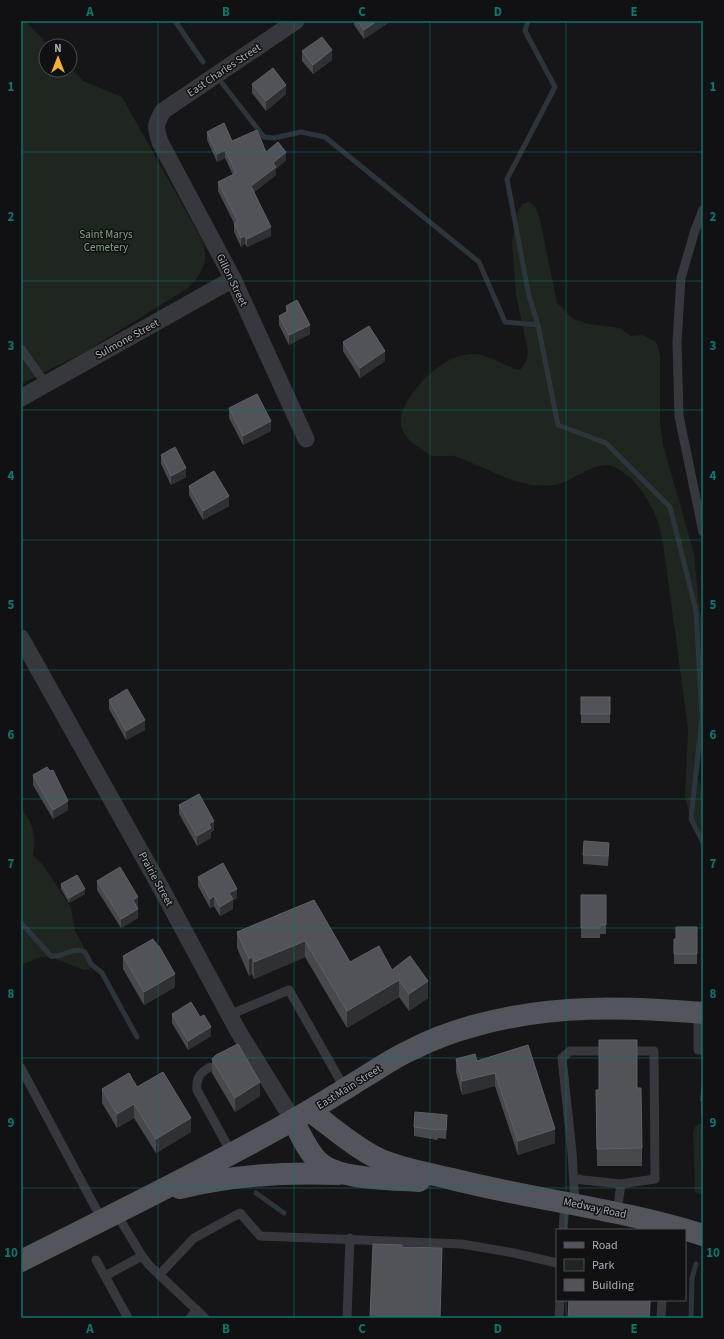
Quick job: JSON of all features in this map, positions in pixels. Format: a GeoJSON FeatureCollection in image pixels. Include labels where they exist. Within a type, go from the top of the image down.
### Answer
{"type":"FeatureCollection","features":[{"type":"Feature","properties":{"kind":"main road","name":"East Main Street"},"geometry":{"type":"LineString","coordinates":[[21,1261],[232,1154],[301,1115],[395,1058],[424,1043],[475,1025],[512,1016],[551,1010],[585,1008],[638,1008],[701,1012]]}},
{"type":"Feature","properties":{"kind":"main road","name":"Medway Road"},"geometry":{"type":"LineString","coordinates":[[301,1115],[308,1149],[319,1162],[334,1171],[357,1176],[486,1188]]}},
{"type":"Feature","properties":{"kind":"main road","name":"Medway Road"},"geometry":{"type":"LineString","coordinates":[[301,1115],[380,1159],[403,1167],[486,1188],[617,1212],[681,1229]]}},
{"type":"Feature","properties":{"kind":"main road"},"geometry":{"type":"LineString","coordinates":[[148,1197],[190,1186],[250,1176],[316,1173],[357,1176]]}},
{"type":"Feature","properties":{"kind":"main road","name":"Medway Road"},"geometry":{"type":"LineString","coordinates":[[686,1230],[703,1235]]}},
{"type":"Feature","properties":{"kind":"street","name":"East Charles Street"},"geometry":{"type":"LineString","coordinates":[[156,124],[164,111],[296,21]]}},
{"type":"Feature","properties":{"kind":"street","name":"Gillon Street"},"geometry":{"type":"LineString","coordinates":[[156,124],[160,142],[233,279],[306,438]]}},
{"type":"Feature","properties":{"kind":"street","name":"Sulmone Street"},"geometry":{"type":"LineString","coordinates":[[21,398],[233,279]]}},
{"type":"Feature","properties":{"kind":"street","name":"Prairie Street"},"geometry":{"type":"LineString","coordinates":[[21,638],[161,888],[229,1015],[243,1047],[301,1115]]}},
{"type":"Feature","properties":{"kind":"lane"},"geometry":{"type":"LineString","coordinates":[[703,210],[695,230],[681,278],[677,342],[679,416],[703,532]]}},
{"type":"Feature","properties":{"kind":"lane"},"geometry":{"type":"LineString","coordinates":[[21,349],[46,384]]}},
{"type":"Feature","properties":{"kind":"lane"},"geometry":{"type":"LineString","coordinates":[[229,1015],[289,990],[345,1089]]}},
{"type":"Feature","properties":{"kind":"lane"},"geometry":{"type":"LineString","coordinates":[[701,1012],[698,1050],[703,1050]]}},
{"type":"Feature","properties":{"kind":"lane"},"geometry":{"type":"LineString","coordinates":[[563,1229],[570,1203],[574,1178],[562,1058],[570,1051],[654,1051],[655,1179],[621,1184],[574,1178]]}},
{"type":"Feature","properties":{"kind":"lane"},"geometry":{"type":"LineString","coordinates":[[210,1067],[200,1073],[196,1082],[197,1090],[232,1154]]}},
{"type":"Feature","properties":{"kind":"lane"},"geometry":{"type":"LineString","coordinates":[[21,1068],[109,1216],[142,1256],[205,1318]]}},
{"type":"Feature","properties":{"kind":"lane"},"geometry":{"type":"LineString","coordinates":[[617,1212],[621,1184]]}},
{"type":"Feature","properties":{"kind":"lane"},"geometry":{"type":"LineString","coordinates":[[159,1274],[194,1238],[240,1213],[260,1236],[350,1238],[462,1244],[514,1253],[556,1263]]}},
{"type":"Feature","properties":{"kind":"lane"},"geometry":{"type":"LineString","coordinates":[[347,1318],[350,1238]]}},
{"type":"Feature","properties":{"kind":"lane"},"geometry":{"type":"LineString","coordinates":[[105,1276],[142,1256]]}},
{"type":"Feature","properties":{"kind":"lane"},"geometry":{"type":"LineString","coordinates":[[96,1260],[128,1318]]}},
{"type":"Feature","properties":{"kind":"lane"},"geometry":{"type":"LineString","coordinates":[[559,1318],[560,1301]]}},
{"type":"Feature","properties":{"kind":"lane"},"geometry":{"type":"LineString","coordinates":[[661,1318],[662,1301]]}},
{"type":"Feature","properties":{"kind":"lane"},"geometry":{"type":"LineString","coordinates":[[190,1318],[197,1310]]}},
{"type":"Feature","properties":{"kind":"green space","name":"Saint Marys Cemetery"},"geometry":{"type":"Polygon","coordinates":[[[21,21],[25,21],[41,38],[38,38],[38,78],[78,78],[78,76],[83,81],[122,97],[202,240],[205,261],[198,277],[188,288],[85,352],[21,384],[21,21]]]}},
{"type":"Feature","properties":{"kind":"green space"},"geometry":{"type":"Polygon","coordinates":[[[529,202],[536,207],[540,220],[557,303],[573,319],[589,324],[620,328],[631,336],[642,335],[655,341],[658,346],[660,357],[660,424],[663,445],[694,553],[700,612],[703,624],[703,740],[698,778],[703,794],[703,847],[692,825],[685,797],[688,729],[663,543],[654,512],[646,497],[635,482],[628,476],[614,467],[607,465],[592,468],[569,480],[555,485],[542,486],[517,482],[458,457],[432,456],[411,442],[402,427],[401,416],[403,410],[415,390],[432,372],[453,358],[476,354],[520,370],[524,364],[528,352],[516,295],[512,243],[517,213],[522,204],[529,202]]]}},
{"type":"Feature","properties":{"kind":"green space"},"geometry":{"type":"Polygon","coordinates":[[[21,808],[33,830],[33,855],[44,866],[71,908],[75,931],[91,960],[92,965],[89,969],[84,970],[51,957],[41,957],[21,965],[21,808]]]}},
{"type":"Feature","properties":{"kind":"green space"},"geometry":{"type":"Polygon","coordinates":[[[698,1124],[703,1124],[703,1194],[699,1194],[695,1191],[693,1132],[698,1124]]]}},
{"type":"Feature","properties":{"kind":"building"},"geometry":{"type":"Polygon","coordinates":[[[358,21],[377,21],[364,30],[358,21]]]}},
{"type":"Feature","properties":{"kind":"building"},"geometry":{"type":"Polygon","coordinates":[[[322,37],[332,50],[313,65],[302,51],[322,37]]]}},
{"type":"Feature","properties":{"kind":"building"},"geometry":{"type":"Polygon","coordinates":[[[273,68],[286,85],[266,101],[252,84],[273,68]]]}},
{"type":"Feature","properties":{"kind":"building"},"geometry":{"type":"Polygon","coordinates":[[[224,123],[232,141],[257,130],[266,152],[278,142],[286,152],[273,163],[276,167],[251,186],[271,227],[247,239],[245,236],[241,238],[234,223],[238,221],[218,182],[236,173],[225,150],[217,154],[207,132],[224,123]]]}},
{"type":"Feature","properties":{"kind":"building"},"geometry":{"type":"Polygon","coordinates":[[[297,300],[310,325],[289,335],[279,316],[288,311],[286,306],[297,300]]]}},
{"type":"Feature","properties":{"kind":"building"},"geometry":{"type":"Polygon","coordinates":[[[369,326],[385,351],[360,368],[343,342],[369,326]]]}},
{"type":"Feature","properties":{"kind":"building"},"geometry":{"type":"Polygon","coordinates":[[[257,394],[271,421],[243,436],[229,408],[257,394]]]}},
{"type":"Feature","properties":{"kind":"building"},"geometry":{"type":"Polygon","coordinates":[[[175,447],[186,468],[171,476],[161,455],[175,447]]]}},
{"type":"Feature","properties":{"kind":"building"},"geometry":{"type":"Polygon","coordinates":[[[214,471],[229,496],[203,511],[189,486],[214,471]]]}},
{"type":"Feature","properties":{"kind":"building"},"geometry":{"type":"Polygon","coordinates":[[[127,689],[145,720],[126,731],[109,700],[127,689]]]}},
{"type":"Feature","properties":{"kind":"building"},"geometry":{"type":"Polygon","coordinates":[[[581,697],[610,697],[610,714],[581,714],[581,697]]]}},
{"type":"Feature","properties":{"kind":"building"},"geometry":{"type":"Polygon","coordinates":[[[47,767],[50,771],[53,770],[68,801],[53,810],[33,775],[47,767]]]}},
{"type":"Feature","properties":{"kind":"building"},"geometry":{"type":"Polygon","coordinates":[[[199,794],[214,821],[209,824],[211,828],[197,836],[179,805],[199,794]]]}},
{"type":"Feature","properties":{"kind":"building"},"geometry":{"type":"Polygon","coordinates":[[[584,841],[609,843],[608,856],[583,855],[584,841]]]}},
{"type":"Feature","properties":{"kind":"building"},"geometry":{"type":"Polygon","coordinates":[[[223,863],[237,889],[229,893],[233,899],[220,907],[214,896],[210,899],[198,877],[223,863]]]}},
{"type":"Feature","properties":{"kind":"building"},"geometry":{"type":"Polygon","coordinates":[[[120,867],[138,897],[133,900],[138,909],[121,919],[97,881],[120,867]]]}},
{"type":"Feature","properties":{"kind":"building"},"geometry":{"type":"Polygon","coordinates":[[[77,875],[85,889],[69,898],[61,884],[77,875]]]}},
{"type":"Feature","properties":{"kind":"building"},"geometry":{"type":"Polygon","coordinates":[[[581,895],[606,895],[606,925],[600,925],[600,928],[581,928],[581,895]]]}},
{"type":"Feature","properties":{"kind":"building"},"geometry":{"type":"Polygon","coordinates":[[[314,900],[350,962],[379,946],[392,970],[410,956],[428,981],[409,994],[399,980],[347,1011],[305,941],[254,962],[252,957],[249,959],[237,932],[314,900]]]}},
{"type":"Feature","properties":{"kind":"building"},"geometry":{"type":"Polygon","coordinates":[[[676,927],[697,927],[697,954],[674,954],[676,927]]]}},
{"type":"Feature","properties":{"kind":"building"},"geometry":{"type":"Polygon","coordinates":[[[153,939],[159,946],[175,974],[144,992],[123,956],[153,939]]]}},
{"type":"Feature","properties":{"kind":"building"},"geometry":{"type":"Polygon","coordinates":[[[191,1002],[200,1017],[204,1015],[211,1027],[188,1041],[172,1014],[191,1002]]]}},
{"type":"Feature","properties":{"kind":"building"},"geometry":{"type":"Polygon","coordinates":[[[599,1040],[637,1040],[637,1088],[641,1088],[642,1148],[597,1149],[596,1090],[599,1090],[599,1040]]]}},
{"type":"Feature","properties":{"kind":"building"},"geometry":{"type":"Polygon","coordinates":[[[238,1044],[260,1082],[235,1098],[212,1059],[216,1055],[238,1044]]]}},
{"type":"Feature","properties":{"kind":"building"},"geometry":{"type":"Polygon","coordinates":[[[528,1045],[555,1129],[518,1141],[495,1073],[462,1081],[456,1059],[475,1054],[477,1061],[528,1045]]]}},
{"type":"Feature","properties":{"kind":"building"},"geometry":{"type":"Polygon","coordinates":[[[703,1069],[703,1101],[701,1101],[703,1069]]]}},
{"type":"Feature","properties":{"kind":"building"},"geometry":{"type":"Polygon","coordinates":[[[163,1072],[191,1118],[156,1139],[134,1104],[117,1114],[102,1089],[129,1073],[137,1087],[163,1072]]]}},
{"type":"Feature","properties":{"kind":"building"},"geometry":{"type":"Polygon","coordinates":[[[415,1112],[447,1115],[446,1130],[414,1127],[415,1112]]]}},
{"type":"Feature","properties":{"kind":"building"},"geometry":{"type":"Polygon","coordinates":[[[373,1244],[402,1245],[402,1247],[442,1248],[440,1318],[370,1318],[373,1244]]]}},
{"type":"Feature","properties":{"kind":"building"},"geometry":{"type":"Polygon","coordinates":[[[569,1301],[650,1301],[649,1318],[568,1318],[569,1301]]]}},
{"type":"Feature","properties":{"kind":"waterway"},"geometry":{"type":"LineString","coordinates":[[175,21],[203,62]]}},
{"type":"Feature","properties":{"kind":"waterway"},"geometry":{"type":"LineString","coordinates":[[528,21],[525,31],[555,87],[507,179],[529,296],[538,325]]}},
{"type":"Feature","properties":{"kind":"waterway"},"geometry":{"type":"LineString","coordinates":[[222,83],[264,137],[274,138],[301,132],[325,137],[479,262],[505,322],[538,325],[558,425],[606,443],[670,507],[696,611],[702,717],[691,819],[703,842]]}},
{"type":"Feature","properties":{"kind":"waterway"},"geometry":{"type":"LineString","coordinates":[[21,923],[51,956],[77,950],[85,952],[91,964],[102,973],[137,1037]]}},
{"type":"Feature","properties":{"kind":"waterway"},"geometry":{"type":"LineString","coordinates":[[256,1193],[284,1213]]}},
{"type":"Feature","properties":{"kind":"waterway"},"geometry":{"type":"LineString","coordinates":[[691,1318],[692,1278],[696,1264]]}}]}
